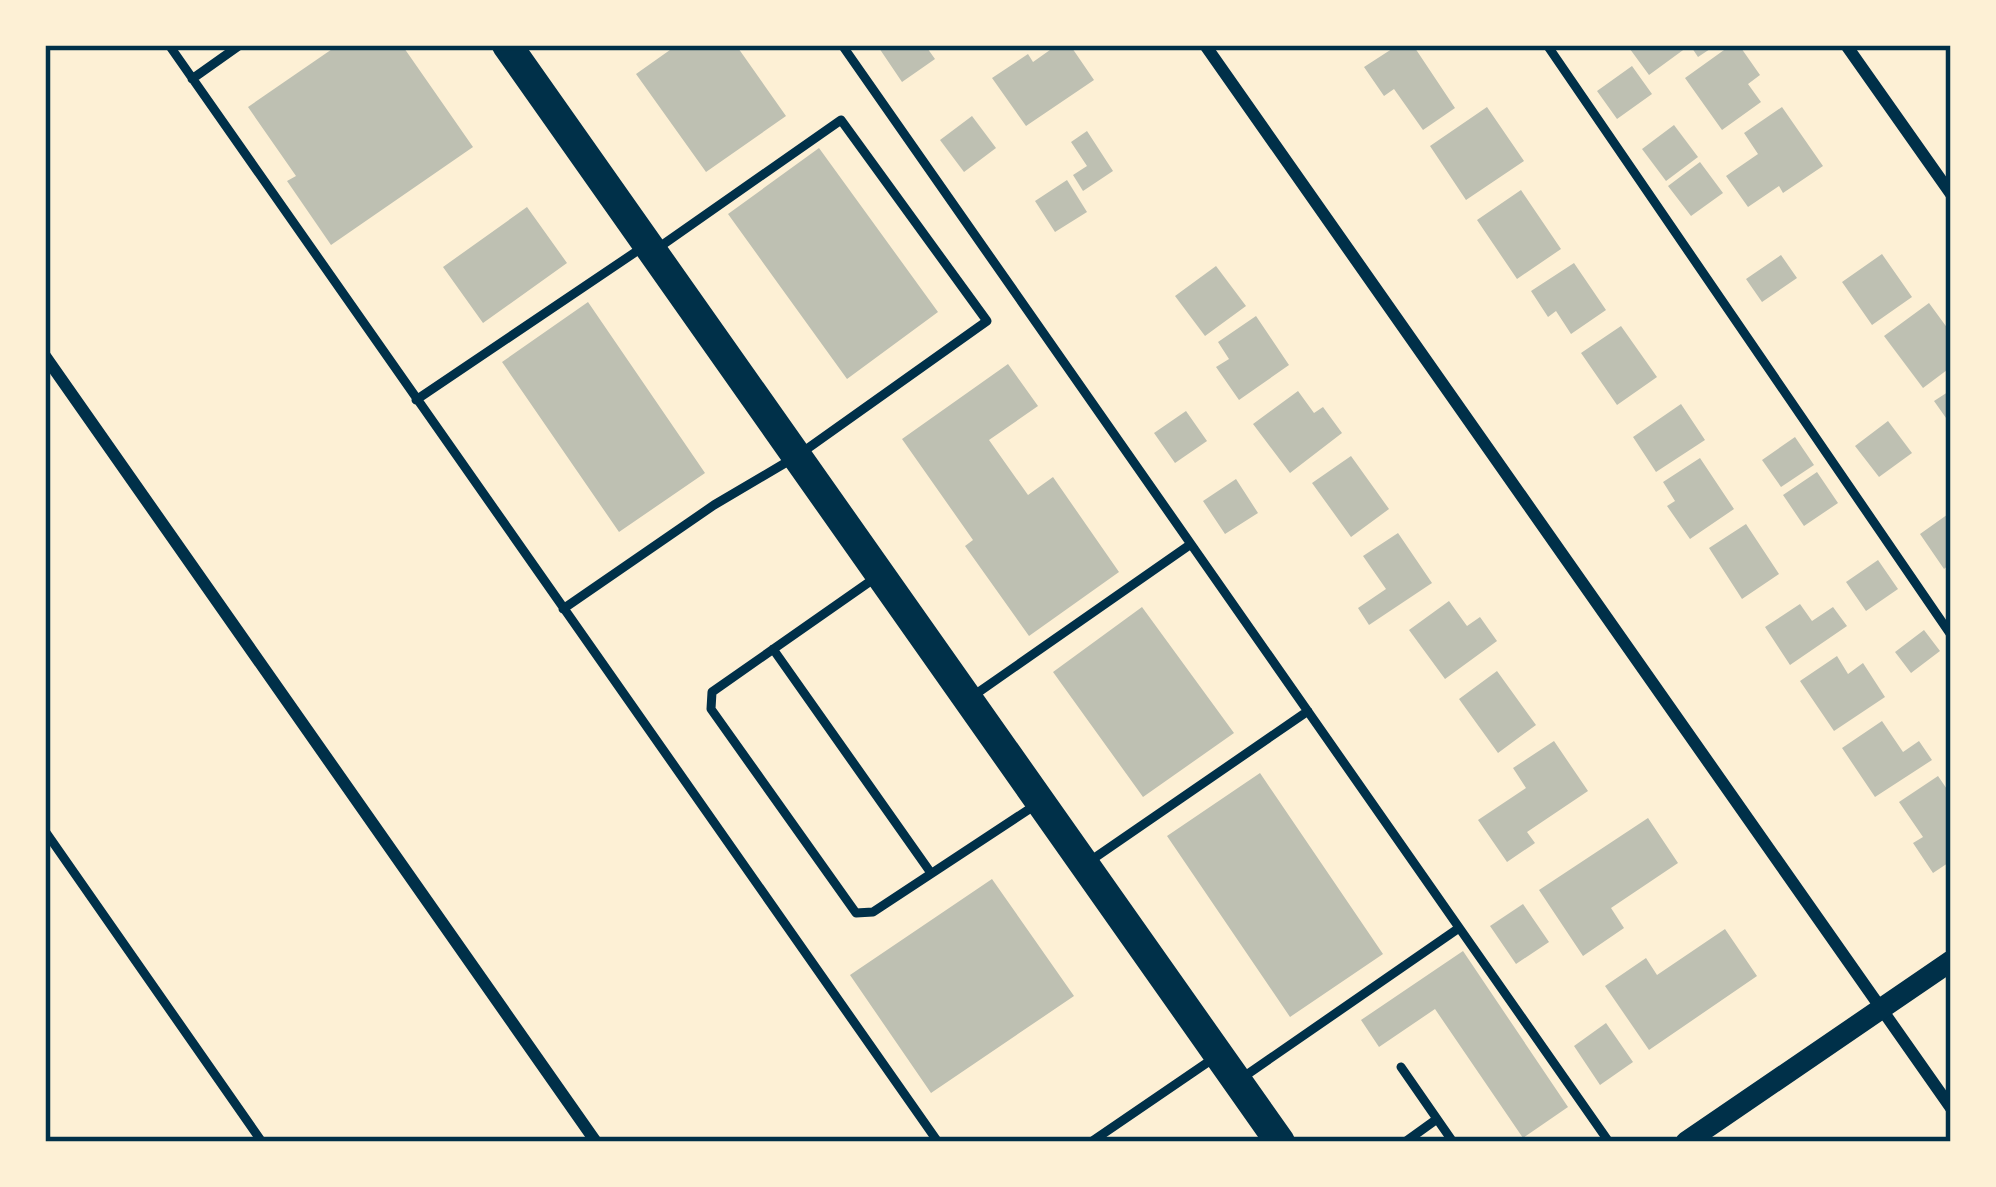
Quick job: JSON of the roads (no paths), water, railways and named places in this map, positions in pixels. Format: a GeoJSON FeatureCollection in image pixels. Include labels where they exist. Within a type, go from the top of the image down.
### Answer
{"type":"FeatureCollection","features":[{"type":"Feature","properties":{"kind":"main road"},"geometry":{"type":"LineString","coordinates":[[507,45],[1280,1142]]}},
{"type":"Feature","properties":{"kind":"street"},"geometry":{"type":"LineString","coordinates":[[1205,45],[1951,1108]]}},
{"type":"Feature","properties":{"kind":"street"},"geometry":{"type":"LineString","coordinates":[[1846,45],[1951,194]]}},
{"type":"Feature","properties":{"kind":"street"},"geometry":{"type":"LineString","coordinates":[[45,356],[596,1142]]}},
{"type":"Feature","properties":{"kind":"street"},"geometry":{"type":"LineString","coordinates":[[1685,1142],[1951,961]]}},
{"type":"Feature","properties":{"kind":"lane"},"geometry":{"type":"LineString","coordinates":[[169,45],[938,1142]]}},
{"type":"Feature","properties":{"kind":"lane"},"geometry":{"type":"LineString","coordinates":[[192,79],[240,45]]}},
{"type":"Feature","properties":{"kind":"lane"},"geometry":{"type":"LineString","coordinates":[[842,45],[1609,1142]]}},
{"type":"Feature","properties":{"kind":"lane"},"geometry":{"type":"LineString","coordinates":[[1547,45],[1951,634]]}},
{"type":"Feature","properties":{"kind":"lane"},"geometry":{"type":"LineString","coordinates":[[416,400],[841,120],[987,321],[797,456],[714,505],[563,609]]}},
{"type":"Feature","properties":{"kind":"lane"},"geometry":{"type":"LineString","coordinates":[[969,699],[1191,544]]}},
{"type":"Feature","properties":{"kind":"lane"},"geometry":{"type":"LineString","coordinates":[[880,574],[712,692],[711,709],[856,913],[873,912],[1041,802]]}},
{"type":"Feature","properties":{"kind":"lane"},"geometry":{"type":"LineString","coordinates":[[773,649],[931,873]]}},
{"type":"Feature","properties":{"kind":"lane"},"geometry":{"type":"LineString","coordinates":[[1085,864],[1308,711]]}},
{"type":"Feature","properties":{"kind":"lane"},"geometry":{"type":"LineString","coordinates":[[45,831],[262,1142]]}},
{"type":"Feature","properties":{"kind":"lane"},"geometry":{"type":"LineString","coordinates":[[1237,1081],[1460,928]]}},
{"type":"Feature","properties":{"kind":"lane"},"geometry":{"type":"LineString","coordinates":[[1091,1142],[1219,1055]]}},
{"type":"Feature","properties":{"kind":"lane"},"geometry":{"type":"LineString","coordinates":[[1401,1067],[1453,1142]]}},
{"type":"Feature","properties":{"kind":"lane"},"geometry":{"type":"LineString","coordinates":[[1405,1142],[1437,1120]]}}]}
